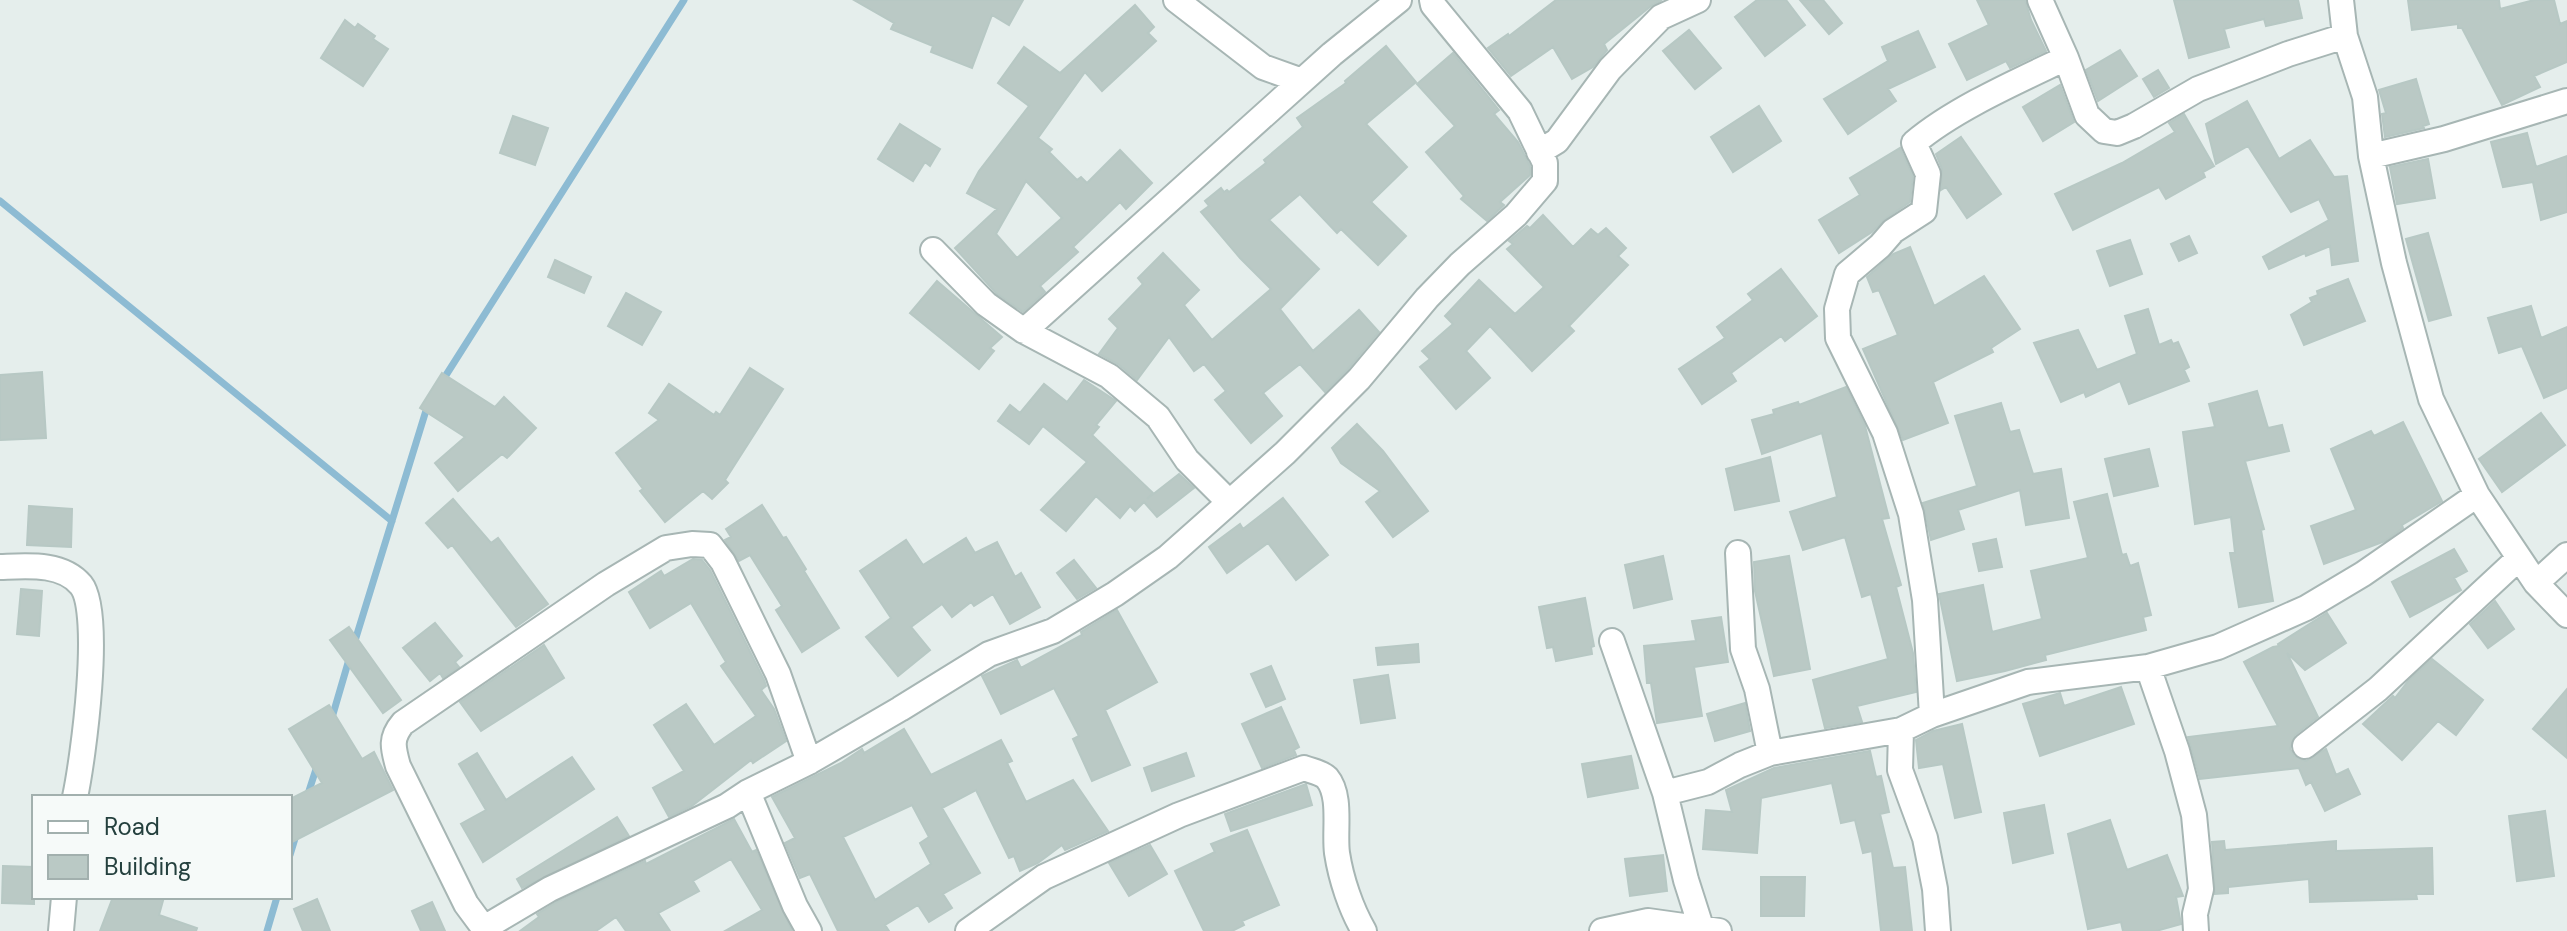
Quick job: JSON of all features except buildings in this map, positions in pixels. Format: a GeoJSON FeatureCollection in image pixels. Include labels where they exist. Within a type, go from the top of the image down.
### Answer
{"type":"FeatureCollection","features":[{"type":"Feature","properties":{"kind":"street"},"geometry":{"type":"LineString","coordinates":[[1176,0],[1263,67],[1302,81]]}},
{"type":"Feature","properties":{"kind":"street"},"geometry":{"type":"LineString","coordinates":[[1024,331],[1302,81],[1399,0]]}},
{"type":"Feature","properties":{"kind":"street"},"geometry":{"type":"LineString","coordinates":[[809,762],[778,674],[723,562],[710,545],[692,544],[666,548],[606,584],[403,723],[395,732],[392,744],[398,766],[466,904],[485,929],[550,889],[727,806],[748,792],[809,762],[989,654],[1053,631],[1115,594],[1168,557],[1285,453],[1359,379],[1403,325],[1460,264],[1516,215],[1545,181],[1545,163],[1520,111],[1432,0]]}},
{"type":"Feature","properties":{"kind":"street"},"geometry":{"type":"LineString","coordinates":[[1539,152],[1557,141],[1590,93],[1661,17],[1698,0]]}},
{"type":"Feature","properties":{"kind":"street"},"geometry":{"type":"LineString","coordinates":[[2040,0],[2087,115],[2104,131],[2117,133],[2198,89],[2345,36]]}},
{"type":"Feature","properties":{"kind":"street"},"geometry":{"type":"LineString","coordinates":[[2341,0],[2345,36],[2365,97],[2371,156],[2394,263],[2431,399],[2477,495],[2536,583],[2567,615]]}},
{"type":"Feature","properties":{"kind":"street"},"geometry":{"type":"LineString","coordinates":[[1932,715],[1925,600],[1911,514],[1885,433],[1838,338],[1837,309],[1847,274],[1893,231],[1924,211],[1928,174],[1914,143],[1953,117],[2066,58]]}},
{"type":"Feature","properties":{"kind":"street"},"geometry":{"type":"LineString","coordinates":[[2371,156],[2444,139],[2567,101]]}},
{"type":"Feature","properties":{"kind":"street"},"geometry":{"type":"LineString","coordinates":[[933,250],[986,304],[1024,331],[1109,376],[1158,417],[1187,460],[1229,502]]}},
{"type":"Feature","properties":{"kind":"street"},"geometry":{"type":"LineString","coordinates":[[1665,793],[1708,782],[1770,753],[1901,730],[1932,715],[2028,682],[2148,667],[2218,647],[2306,608],[2363,574],[2477,495]]}},
{"type":"Feature","properties":{"kind":"street"},"geometry":{"type":"LineString","coordinates":[[1738,553],[1743,649],[1757,689],[1770,753]]}},
{"type":"Feature","properties":{"kind":"street"},"geometry":{"type":"LineString","coordinates":[[2536,583],[2567,555]]}},
{"type":"Feature","properties":{"kind":"street"},"geometry":{"type":"LineString","coordinates":[[2305,746],[2378,689],[2519,558]]}},
{"type":"Feature","properties":{"kind":"street"},"geometry":{"type":"LineString","coordinates":[[0,567],[39,566],[64,572],[79,583],[87,594],[90,645],[83,761],[75,795]]}},
{"type":"Feature","properties":{"kind":"street"},"geometry":{"type":"LineString","coordinates":[[1602,931],[1649,926],[1710,929],[1686,880],[1665,793],[1612,641]]}},
{"type":"Feature","properties":{"kind":"street"},"geometry":{"type":"LineString","coordinates":[[2148,667],[2177,751],[2194,815],[2201,889],[2195,914],[2196,931]]}},
{"type":"Feature","properties":{"kind":"street"},"geometry":{"type":"LineString","coordinates":[[1901,730],[1900,770],[1925,838],[1935,889],[1938,931]]}},
{"type":"Feature","properties":{"kind":"street"},"geometry":{"type":"LineString","coordinates":[[968,931],[1044,877],[1179,815],[1304,768],[1327,779],[1334,795],[1337,855],[1355,916],[1364,931]]}},
{"type":"Feature","properties":{"kind":"street"},"geometry":{"type":"LineString","coordinates":[[748,792],[795,906],[809,931]]}},
{"type":"Feature","properties":{"kind":"street"},"geometry":{"type":"LineString","coordinates":[[61,931],[64,899]]}},
{"type":"Feature","properties":{"kind":"waterway"},"geometry":{"type":"LineString","coordinates":[[441,383],[684,0]]}},
{"type":"Feature","properties":{"kind":"waterway"},"geometry":{"type":"LineString","coordinates":[[0,201],[392,521]]}},
{"type":"Feature","properties":{"kind":"waterway"},"geometry":{"type":"LineString","coordinates":[[354,644],[428,404]]}},
{"type":"Feature","properties":{"kind":"waterway"},"geometry":{"type":"LineString","coordinates":[[331,721],[350,656]]}},
{"type":"Feature","properties":{"kind":"waterway"},"geometry":{"type":"LineString","coordinates":[[307,797],[318,763]]}},
{"type":"Feature","properties":{"kind":"waterway"},"geometry":{"type":"LineString","coordinates":[[292,848],[297,832]]}},
{"type":"Feature","properties":{"kind":"waterway"},"geometry":{"type":"LineString","coordinates":[[267,931],[276,899]]}}]}
